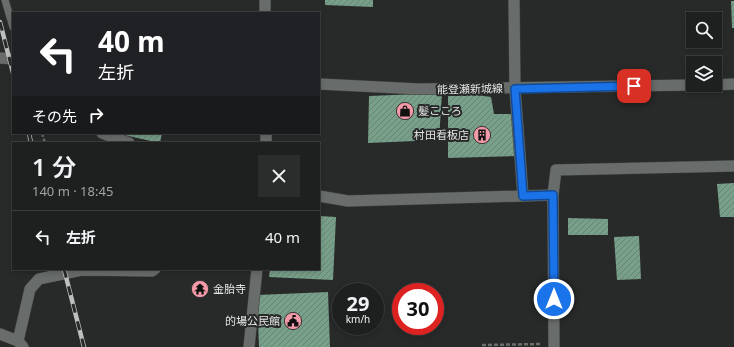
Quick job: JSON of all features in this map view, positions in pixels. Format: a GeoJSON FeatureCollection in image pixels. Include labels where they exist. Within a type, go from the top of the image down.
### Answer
{"type":"FeatureCollection","features":[{"type":"Feature","properties":{"kind":"street"},"geometry":{"type":"LineString","coordinates":[[265,0],[265,12]]}},
{"type":"Feature","properties":{"kind":"street"},"geometry":{"type":"LineString","coordinates":[[514,0],[515,89],[523,196]]}},
{"type":"Feature","properties":{"kind":"street"},"geometry":{"type":"LineString","coordinates":[[0,58],[12,59]]}},
{"type":"Feature","properties":{"kind":"street","name":"能登瀬新城線"},"geometry":{"type":"LineString","coordinates":[[320,84],[419,90],[686,85]]}},
{"type":"Feature","properties":{"kind":"street"},"geometry":{"type":"LineString","coordinates":[[722,84],[734,84]]}},
{"type":"Feature","properties":{"kind":"street"},"geometry":{"type":"LineString","coordinates":[[105,134],[126,142]]}},
{"type":"Feature","properties":{"kind":"street"},"geometry":{"type":"LineString","coordinates":[[554,346],[553,195],[556,170],[734,166]]}},
{"type":"Feature","properties":{"kind":"street"},"geometry":{"type":"LineString","coordinates":[[320,196],[348,201],[553,195]]}},
{"type":"Feature","properties":{"kind":"street"},"geometry":{"type":"LineString","coordinates":[[0,334],[20,344],[30,289],[39,279],[82,270],[154,270]]}},
{"type":"Feature","properties":{"kind":"street"},"geometry":{"type":"LineString","coordinates":[[250,347],[257,270]]}},
{"type":"Feature","properties":{"kind":"lane"},"geometry":{"type":"LineString","coordinates":[[5,0],[12,24]]}},
{"type":"Feature","properties":{"kind":"path"},"geometry":{"type":"LineString","coordinates":[[482,346],[554,346]]}},
{"type":"Feature","properties":{"kind":"building"},"geometry":{"type":"Polygon","coordinates":[[[325,0],[373,0],[373,7],[325,5],[325,0]]]}},
{"type":"Feature","properties":{"kind":"building"},"geometry":{"type":"Polygon","coordinates":[[[731,1],[734,1],[734,28],[732,28],[731,1]]]}},
{"type":"Feature","properties":{"kind":"building","name":"村田看板店"},"geometry":{"type":"Polygon","coordinates":[[[448,91],[491,97],[494,114],[513,114],[520,156],[448,158],[448,91]]]}},
{"type":"Feature","properties":{"kind":"building"},"geometry":{"type":"Polygon","coordinates":[[[442,93],[439,140],[368,143],[369,96],[442,93]]]}},
{"type":"Feature","properties":{"kind":"building"},"geometry":{"type":"Polygon","coordinates":[[[124,134],[162,134],[160,142],[124,134]]]}},
{"type":"Feature","properties":{"kind":"building"},"geometry":{"type":"Polygon","coordinates":[[[734,183],[734,217],[720,217],[717,184],[734,183]]]}},
{"type":"Feature","properties":{"kind":"building"},"geometry":{"type":"Polygon","coordinates":[[[320,216],[336,217],[333,280],[269,277],[270,270],[320,270],[320,216]]]}},
{"type":"Feature","properties":{"kind":"building"},"geometry":{"type":"Polygon","coordinates":[[[568,218],[608,219],[608,235],[568,235],[568,218]]]}},
{"type":"Feature","properties":{"kind":"building"},"geometry":{"type":"Polygon","coordinates":[[[639,236],[641,279],[617,280],[614,237],[639,236]]]}},
{"type":"Feature","properties":{"kind":"building","name":"的場公民館"},"geometry":{"type":"Polygon","coordinates":[[[328,292],[330,347],[259,347],[257,295],[328,292]]]}},
{"type":"Feature","properties":{"kind":"railway"},"geometry":{"type":"LineString","coordinates":[[0,22],[12,69]]}},
{"type":"Feature","properties":{"kind":"railway"},"geometry":{"type":"LineString","coordinates":[[29,134],[31,142]]}},
{"type":"Feature","properties":{"kind":"railway"},"geometry":{"type":"LineString","coordinates":[[64,270],[84,347]]}},
{"type":"Feature","properties":{"kind":"place","name":"髪こころ"},"geometry":{"type":"Point","coordinates":[405,111]}},
{"type":"Feature","properties":{"kind":"place","name":"村田看板店"},"geometry":{"type":"Point","coordinates":[482,135]}},
{"type":"Feature","properties":{"kind":"place","name":"金胎寺"},"geometry":{"type":"Point","coordinates":[200,289]}},
{"type":"Feature","properties":{"kind":"place","name":"的場公民館"},"geometry":{"type":"Point","coordinates":[293,321]}},
{"type":"Feature","properties":{"kind":"route"},"geometry":{"type":"LineString","coordinates":[[554,299],[553,195],[523,196],[515,89],[634,86]]}}]}
